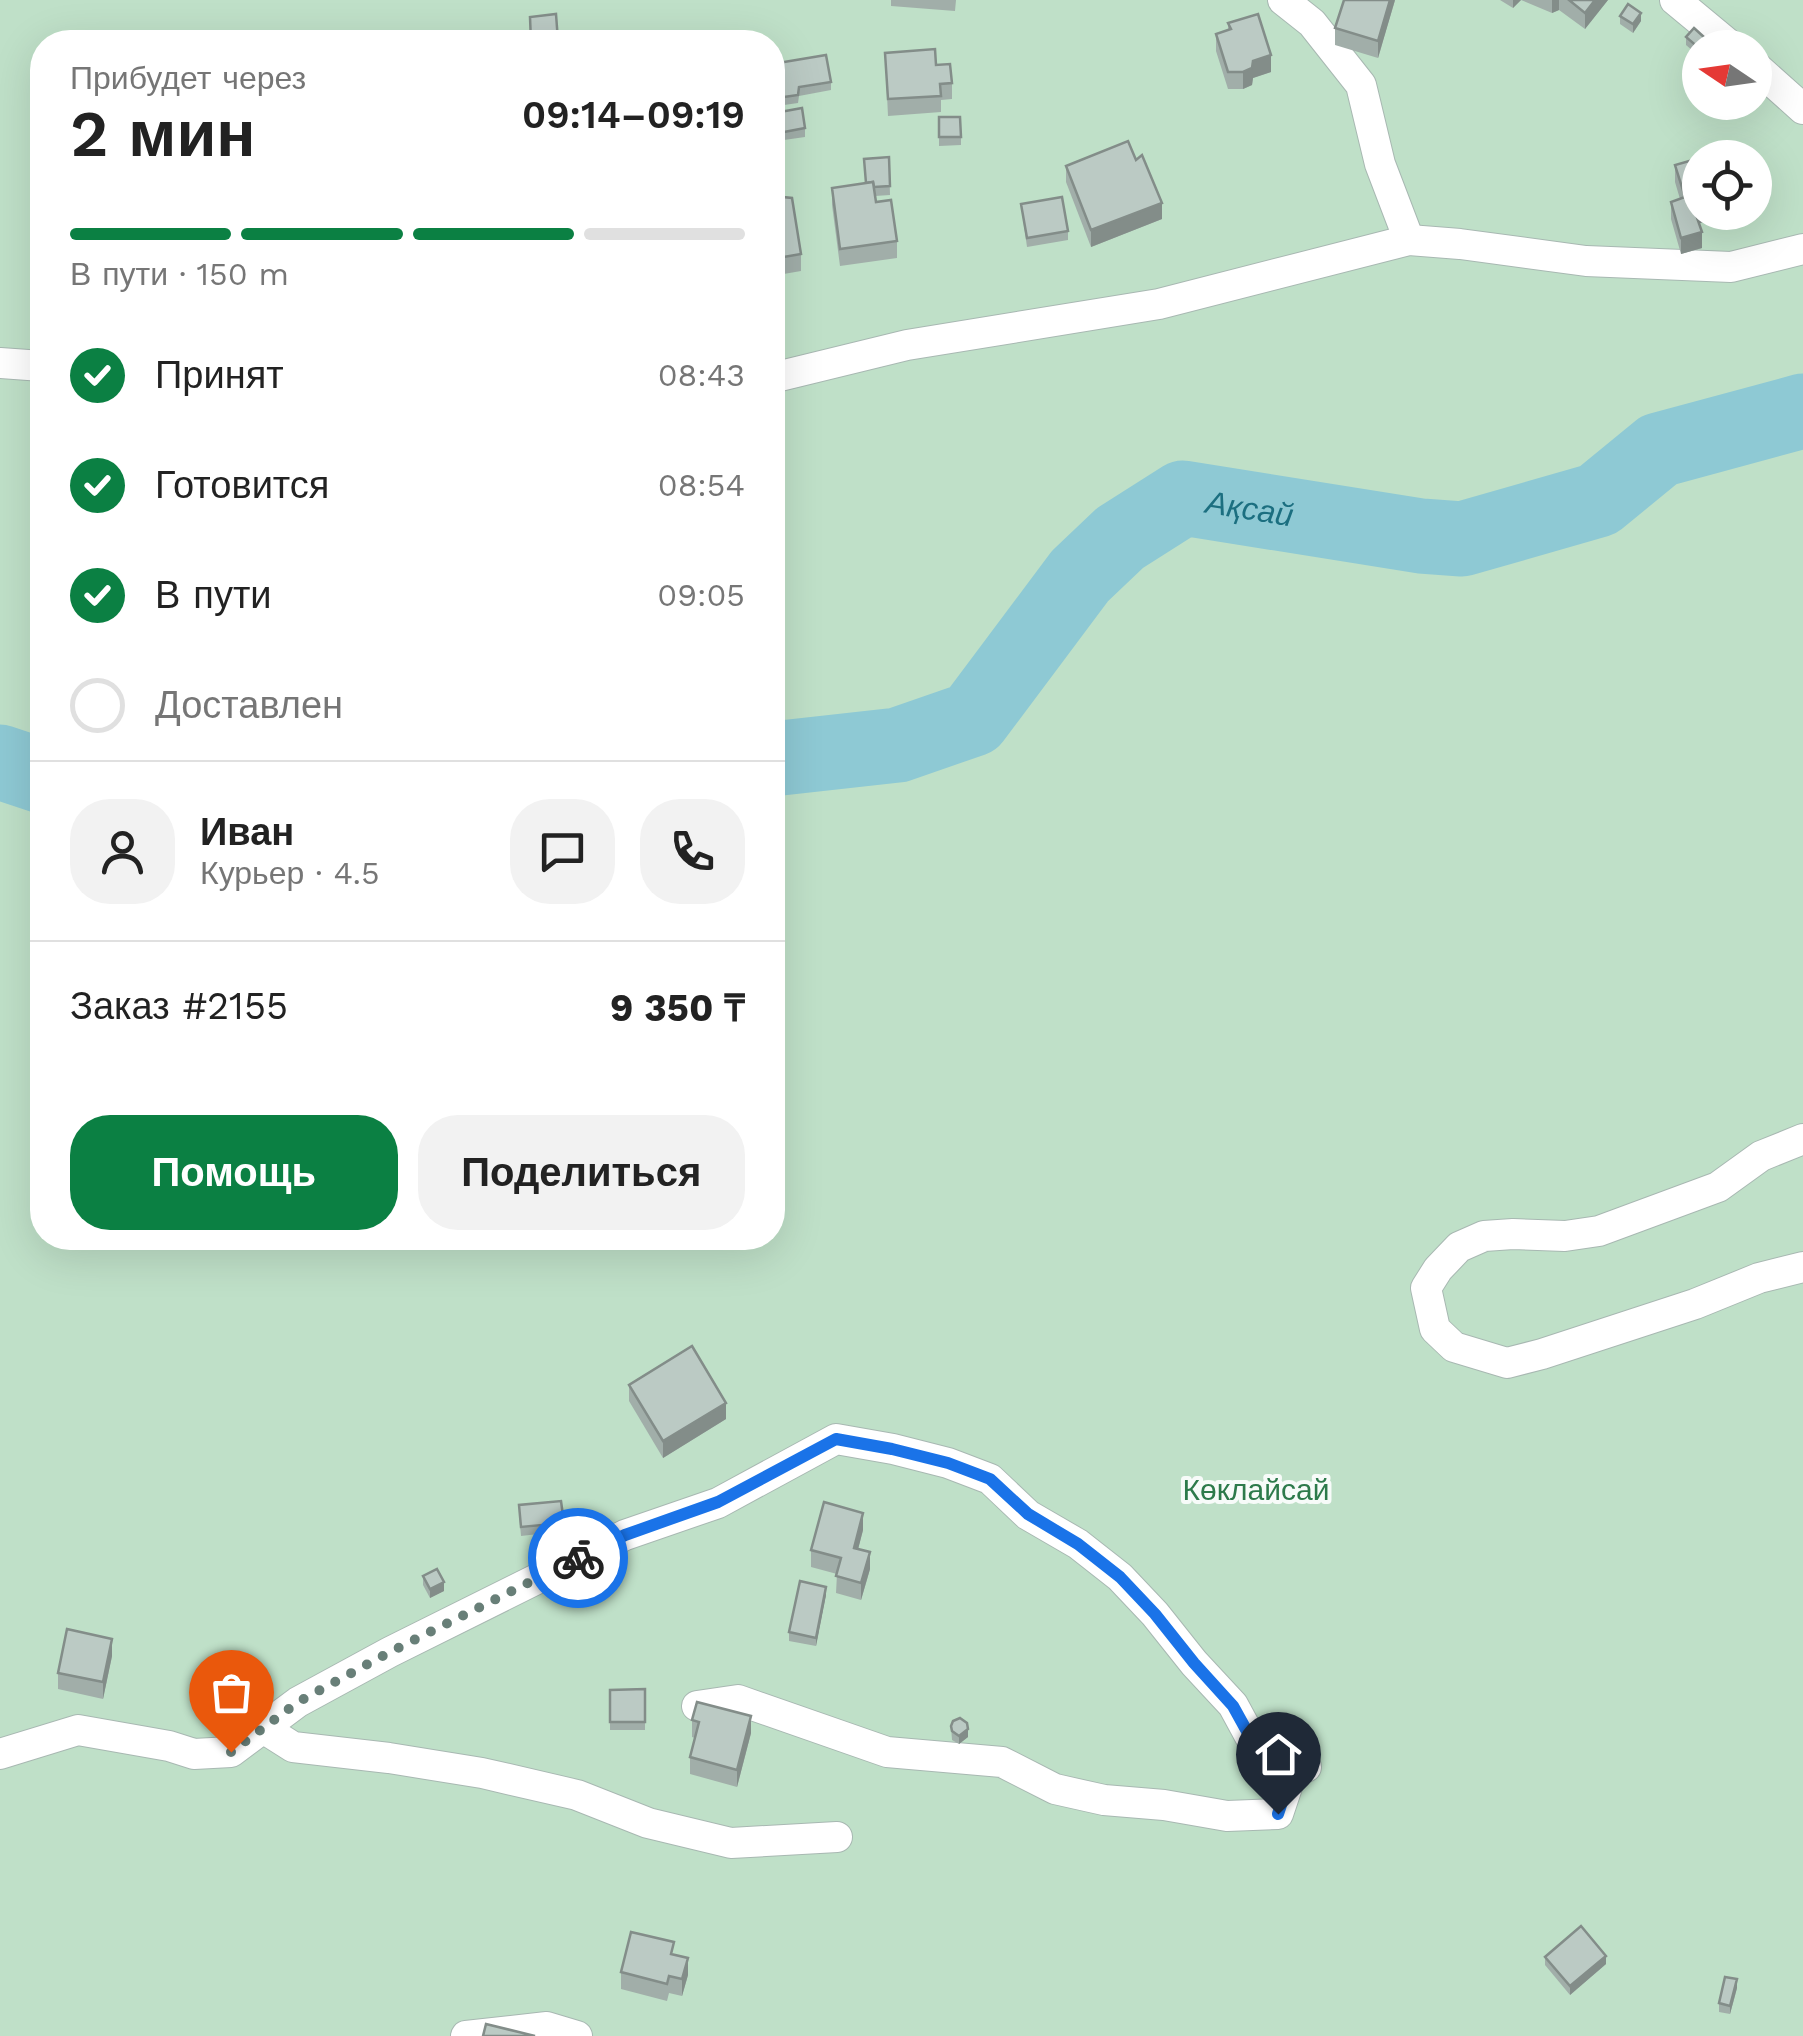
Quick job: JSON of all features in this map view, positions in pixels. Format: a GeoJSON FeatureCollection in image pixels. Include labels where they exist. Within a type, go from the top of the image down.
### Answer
{"type":"FeatureCollection","features":[{"type":"Feature","properties":{"kind":"street"},"geometry":{"type":"LineString","coordinates":[[1282,0],[1312,23],[1361,85],[1380,164],[1409,240]]}},
{"type":"Feature","properties":{"kind":"street"},"geometry":{"type":"LineString","coordinates":[[1676,0],[1712,30]]}},
{"type":"Feature","properties":{"kind":"street"},"geometry":{"type":"LineString","coordinates":[[1772,81],[1803,109]]}},
{"type":"Feature","properties":{"kind":"street"},"geometry":{"type":"LineString","coordinates":[[785,375],[907,345],[1159,304],[1409,240],[1586,260],[1730,267],[1803,249]]}},
{"type":"Feature","properties":{"kind":"street"},"geometry":{"type":"LineString","coordinates":[[0,363],[30,365]]}},
{"type":"Feature","properties":{"kind":"street"},"geometry":{"type":"LineString","coordinates":[[1803,1139],[1760,1156],[1718,1187],[1599,1231],[1565,1236],[1484,1236],[1458,1247],[1426,1288],[1435,1330],[1454,1347],[1507,1362],[1542,1354],[1695,1304],[1759,1278],[1803,1267]]}},
{"type":"Feature","properties":{"kind":"street"},"geometry":{"type":"LineString","coordinates":[[0,1754],[78,1730],[194,1754],[231,1752],[298,1702],[545,1574],[625,1535],[718,1502],[836,1439],[948,1463],[990,1479],[1028,1514],[1078,1544],[1120,1577],[1233,1706],[1264,1762],[1300,1766],[1278,1814],[1227,1816],[1104,1800],[1055,1789],[1002,1762],[887,1752],[738,1700],[697,1706]]}},
{"type":"Feature","properties":{"kind":"street"},"geometry":{"type":"LineString","coordinates":[[263,1728],[293,1747],[482,1773],[577,1795],[648,1823],[731,1843],[838,1837]]}},
{"type":"Feature","properties":{"kind":"street"},"geometry":{"type":"LineString","coordinates":[[466,2036],[548,2027],[577,2036]]}},
{"type":"Feature","properties":{"kind":"green space","name":"Көклайсай"},"geometry":{"type":"Polygon","coordinates":[[[0,0],[1803,0],[1803,2036],[0,2036],[0,0]]]}},
{"type":"Feature","properties":{"kind":"building"},"geometry":{"type":"Polygon","coordinates":[[[1344,0],[1390,0],[1378,41],[1335,28],[1344,0]]]}},
{"type":"Feature","properties":{"kind":"building"},"geometry":{"type":"Polygon","coordinates":[[[1569,0],[1595,0],[1585,13],[1569,0]]]}},
{"type":"Feature","properties":{"kind":"building"},"geometry":{"type":"Polygon","coordinates":[[[1628,4],[1641,13],[1633,24],[1620,16],[1628,4]]]}},
{"type":"Feature","properties":{"kind":"building"},"geometry":{"type":"Polygon","coordinates":[[[556,14],[557,30],[531,30],[530,17],[556,14]]]}},
{"type":"Feature","properties":{"kind":"building"},"geometry":{"type":"Polygon","coordinates":[[[1258,14],[1271,55],[1253,61],[1252,68],[1243,72],[1228,72],[1216,34],[1231,29],[1228,23],[1258,14]]]}},
{"type":"Feature","properties":{"kind":"building"},"geometry":{"type":"Polygon","coordinates":[[[935,49],[936,65],[950,64],[952,83],[940,84],[941,96],[888,99],[885,53],[935,49]]]}},
{"type":"Feature","properties":{"kind":"building"},"geometry":{"type":"Polygon","coordinates":[[[826,55],[831,82],[799,87],[798,95],[785,97],[785,62],[826,55]]]}},
{"type":"Feature","properties":{"kind":"building"},"geometry":{"type":"Polygon","coordinates":[[[802,108],[805,128],[785,132],[785,111],[802,108]]]}},
{"type":"Feature","properties":{"kind":"building"},"geometry":{"type":"Polygon","coordinates":[[[939,117],[960,117],[961,137],[939,137],[939,117]]]}},
{"type":"Feature","properties":{"kind":"building"},"geometry":{"type":"Polygon","coordinates":[[[1128,141],[1136,160],[1142,155],[1162,203],[1091,230],[1066,166],[1128,141]]]}},
{"type":"Feature","properties":{"kind":"building"},"geometry":{"type":"Polygon","coordinates":[[[889,157],[890,186],[866,183],[864,159],[889,157]]]}},
{"type":"Feature","properties":{"kind":"building"},"geometry":{"type":"Polygon","coordinates":[[[1682,163],[1682,187],[1675,165],[1682,163]]]}},
{"type":"Feature","properties":{"kind":"building"},"geometry":{"type":"Polygon","coordinates":[[[873,182],[876,202],[891,200],[897,241],[840,249],[832,188],[873,182]]]}},
{"type":"Feature","properties":{"kind":"building"},"geometry":{"type":"Polygon","coordinates":[[[785,197],[792,198],[801,254],[785,257],[785,197]]]}},
{"type":"Feature","properties":{"kind":"building"},"geometry":{"type":"Polygon","coordinates":[[[1062,197],[1068,231],[1027,238],[1021,204],[1062,197]]]}},
{"type":"Feature","properties":{"kind":"building"},"geometry":{"type":"Polygon","coordinates":[[[1682,198],[1682,230],[1702,232],[1681,238],[1671,202],[1682,198]]]}},
{"type":"Feature","properties":{"kind":"building"},"geometry":{"type":"Polygon","coordinates":[[[692,1346],[726,1403],[663,1441],[629,1385],[692,1346]]]}},
{"type":"Feature","properties":{"kind":"building"},"geometry":{"type":"Polygon","coordinates":[[[561,1501],[564,1523],[521,1527],[519,1505],[561,1501]]]}},
{"type":"Feature","properties":{"kind":"building"},"geometry":{"type":"Polygon","coordinates":[[[824,1502],[863,1513],[854,1548],[870,1552],[861,1583],[836,1576],[841,1558],[811,1550],[824,1502]]]}},
{"type":"Feature","properties":{"kind":"building"},"geometry":{"type":"Polygon","coordinates":[[[437,1569],[444,1582],[430,1589],[423,1576],[437,1569]]]}},
{"type":"Feature","properties":{"kind":"building"},"geometry":{"type":"Polygon","coordinates":[[[800,1581],[826,1587],[816,1638],[789,1632],[800,1581]]]}},
{"type":"Feature","properties":{"kind":"building"},"geometry":{"type":"Polygon","coordinates":[[[67,1629],[112,1639],[103,1682],[58,1673],[67,1629]]]}},
{"type":"Feature","properties":{"kind":"building"},"geometry":{"type":"Polygon","coordinates":[[[645,1689],[645,1722],[610,1722],[610,1690],[645,1689]]]}},
{"type":"Feature","properties":{"kind":"building"},"geometry":{"type":"Polygon","coordinates":[[[697,1702],[751,1716],[737,1770],[690,1757],[699,1722],[692,1720],[697,1702]]]}},
{"type":"Feature","properties":{"kind":"building"},"geometry":{"type":"Polygon","coordinates":[[[960,1718],[968,1729],[959,1736],[951,1726],[960,1718]]]}},
{"type":"Feature","properties":{"kind":"building"},"geometry":{"type":"Polygon","coordinates":[[[1581,1926],[1606,1956],[1570,1986],[1545,1957],[1581,1926]]]}},
{"type":"Feature","properties":{"kind":"building"},"geometry":{"type":"Polygon","coordinates":[[[631,1932],[674,1942],[671,1954],[688,1958],[682,1979],[669,1976],[667,1984],[621,1972],[631,1932]]]}},
{"type":"Feature","properties":{"kind":"building"},"geometry":{"type":"Polygon","coordinates":[[[1725,1977],[1737,1979],[1730,2006],[1719,2003],[1725,1977]]]}},
{"type":"Feature","properties":{"kind":"building"},"geometry":{"type":"Polygon","coordinates":[[[486,2024],[535,2036],[483,2036],[486,2024]]]}},
{"type":"Feature","properties":{"kind":"waterway","name":"Ақсай"},"geometry":{"type":"LineString","coordinates":[[785,758],[898,745],[973,719],[1080,576],[1120,538],[1183,498],[1462,539],[1598,500],[1659,450],[1803,411]]}},
{"type":"Feature","properties":{"kind":"waterway","name":"Ақсай"},"geometry":{"type":"LineString","coordinates":[[0,762],[30,772]]}},
{"type":"Feature","properties":{"kind":"way so far"},"geometry":{"type":"LineString","coordinates":[[231,1752],[298,1702],[578,1558]]}},
{"type":"Feature","properties":{"kind":"route"},"geometry":{"type":"LineString","coordinates":[[578,1558],[625,1535],[718,1502],[836,1439],[948,1463],[990,1479],[1028,1514],[1078,1544],[1120,1577],[1155,1614],[1233,1706],[1264,1762],[1294,1766],[1278,1814]]}}]}
